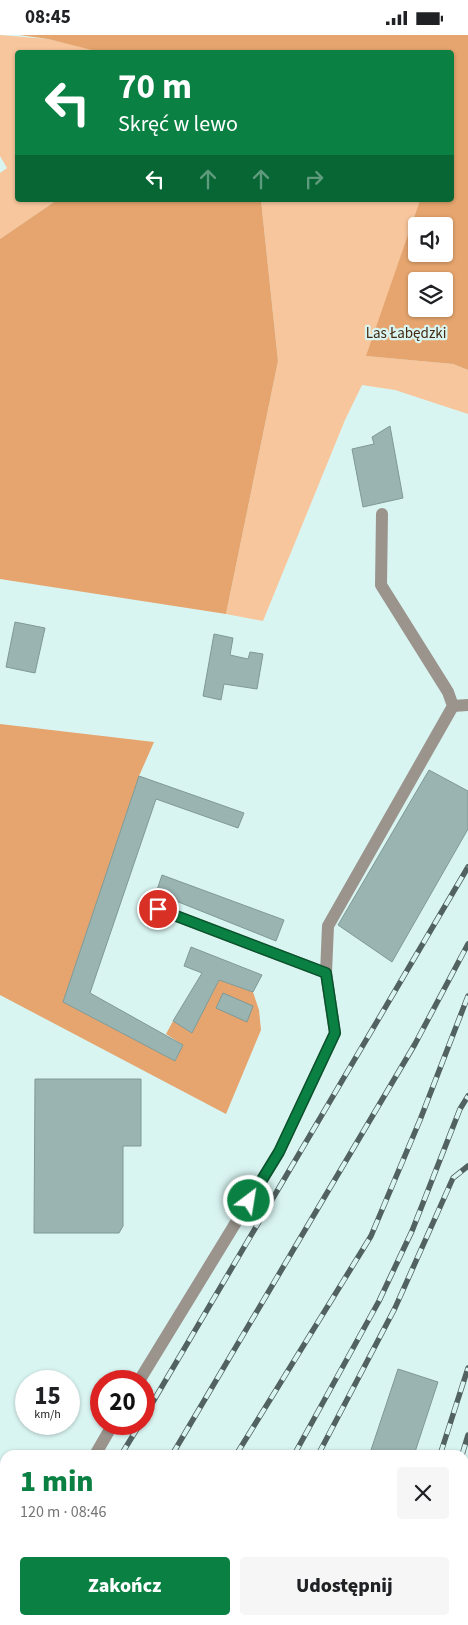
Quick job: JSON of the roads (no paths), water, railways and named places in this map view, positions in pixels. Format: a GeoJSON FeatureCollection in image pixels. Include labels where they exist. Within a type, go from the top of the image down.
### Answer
{"type":"FeatureCollection","features":[{"type":"Feature","properties":{"kind":"lane"},"geometry":{"type":"LineString","coordinates":[[382,514],[381,585],[445,686],[453,705]]}},
{"type":"Feature","properties":{"kind":"lane"},"geometry":{"type":"LineString","coordinates":[[453,705],[468,705]]}},
{"type":"Feature","properties":{"kind":"lane"},"geometry":{"type":"LineString","coordinates":[[146,1370],[279,1152],[335,1033],[326,973],[328,926],[453,705]]}},
{"type":"Feature","properties":{"kind":"lane"},"geometry":{"type":"LineString","coordinates":[[158,909],[326,973]]}},
{"type":"Feature","properties":{"kind":"lane"},"geometry":{"type":"LineString","coordinates":[[98,1450],[107,1435]]}},
{"type":"Feature","properties":{"kind":"railway"},"geometry":{"type":"LineString","coordinates":[[155,1398],[468,867]]}},
{"type":"Feature","properties":{"kind":"railway"},"geometry":{"type":"LineString","coordinates":[[175,1450],[415,1044],[468,944]]}},
{"type":"Feature","properties":{"kind":"railway"},"geometry":{"type":"LineString","coordinates":[[239,1450],[371,1236],[420,1120],[468,996]]}},
{"type":"Feature","properties":{"kind":"railway"},"geometry":{"type":"LineString","coordinates":[[297,1450],[379,1301],[412,1231],[460,1109],[468,1096]]}},
{"type":"Feature","properties":{"kind":"railway"},"geometry":{"type":"LineString","coordinates":[[321,1450],[395,1308],[453,1178],[468,1166]]}},
{"type":"Feature","properties":{"kind":"railway"},"geometry":{"type":"LineString","coordinates":[[442,1450],[468,1368]]}},
{"type":"Feature","properties":{"kind":"railway"},"geometry":{"type":"LineString","coordinates":[[124,1450],[133,1435]]}},
{"type":"Feature","properties":{"kind":"railway"},"geometry":{"type":"LineString","coordinates":[[464,1450],[468,1435]]}},
{"type":"Feature","properties":{"kind":"park label","name":"Las Łabędzki"},"geometry":{"type":"Point","coordinates":[406,333]}}]}
